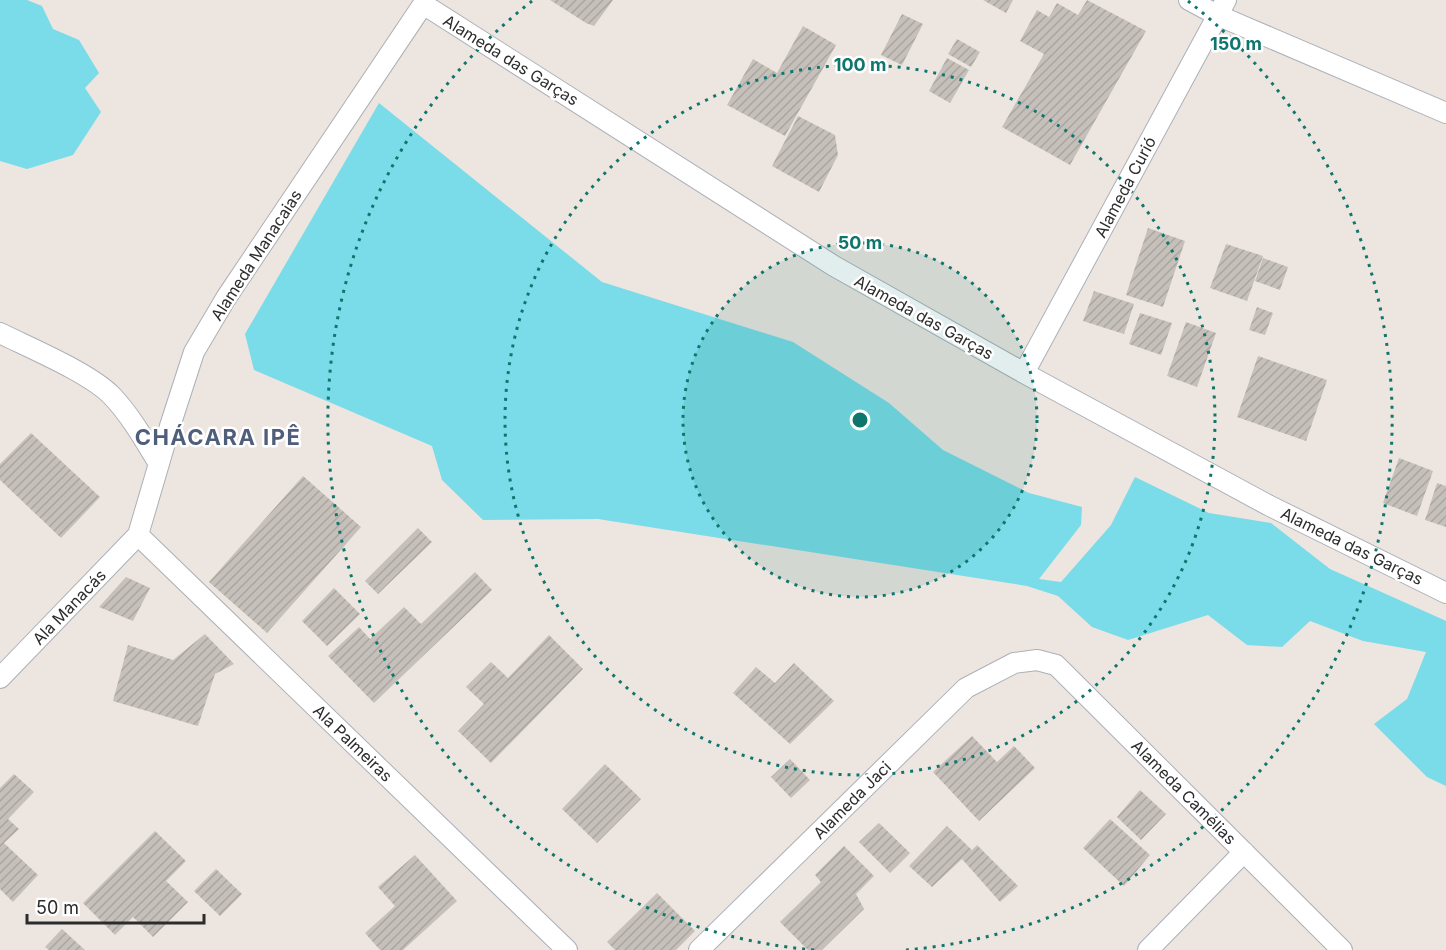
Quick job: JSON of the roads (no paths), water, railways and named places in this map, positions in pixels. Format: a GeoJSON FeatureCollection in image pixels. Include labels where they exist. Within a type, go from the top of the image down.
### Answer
{"type":"FeatureCollection","features":[{"type":"Feature","properties":{"kind":"street"},"geometry":{"type":"LineString","coordinates":[[1189,0],[1222,8],[1446,113]]}},
{"type":"Feature","properties":{"kind":"street","name":"Alameda das Garças"},"geometry":{"type":"LineString","coordinates":[[424,2],[834,266],[1024,373],[1268,505],[1446,593]]}},
{"type":"Feature","properties":{"kind":"street","name":"Alameda Manacaias"},"geometry":{"type":"LineString","coordinates":[[138,536],[194,352],[226,298],[424,2]]}},
{"type":"Feature","properties":{"kind":"street","name":"Alameda Curió"},"geometry":{"type":"LineString","coordinates":[[1024,373],[1222,8]]}},
{"type":"Feature","properties":{"kind":"street"},"geometry":{"type":"LineString","coordinates":[[0,333],[84,376],[111,394],[130,418],[159,464]]}},
{"type":"Feature","properties":{"kind":"street","name":"Ala Manacás"},"geometry":{"type":"LineString","coordinates":[[0,678],[138,536]]}},
{"type":"Feature","properties":{"kind":"street","name":"Ala Palmeiras"},"geometry":{"type":"LineString","coordinates":[[138,536],[567,950]]}},
{"type":"Feature","properties":{"kind":"street","name":"Alameda Camélias"},"geometry":{"type":"LineString","coordinates":[[1014,663],[1037,660],[1056,665],[1342,950]]}},
{"type":"Feature","properties":{"kind":"street","name":"Alameda Jaci"},"geometry":{"type":"LineString","coordinates":[[699,950],[966,688],[1014,663]]}},
{"type":"Feature","properties":{"kind":"street"},"geometry":{"type":"LineString","coordinates":[[1148,950],[1244,852]]}},
{"type":"Feature","properties":{"kind":"water"},"geometry":{"type":"Polygon","coordinates":[[[0,0],[27,0],[42,6],[53,29],[79,40],[99,73],[85,88],[101,112],[73,155],[27,169],[0,161],[0,0]]]}},
{"type":"Feature","properties":{"kind":"water"},"geometry":{"type":"Polygon","coordinates":[[[379,103],[602,282],[793,342],[889,403],[943,450],[1029,493],[1082,507],[1081,525],[1039,579],[1061,582],[1111,525],[1135,477],[1209,513],[1271,523],[1330,569],[1446,621],[1446,786],[1427,777],[1374,724],[1407,699],[1426,652],[1363,641],[1310,621],[1282,647],[1247,645],[1208,615],[1128,640],[1092,627],[1058,596],[1027,586],[598,519],[483,520],[442,480],[432,446],[254,370],[245,334],[379,103]]]}},
{"type":"Feature","properties":{"kind":"district","name":"CHÁCARA IPÊ"},"geometry":{"type":"Point","coordinates":[218,437]}}]}
